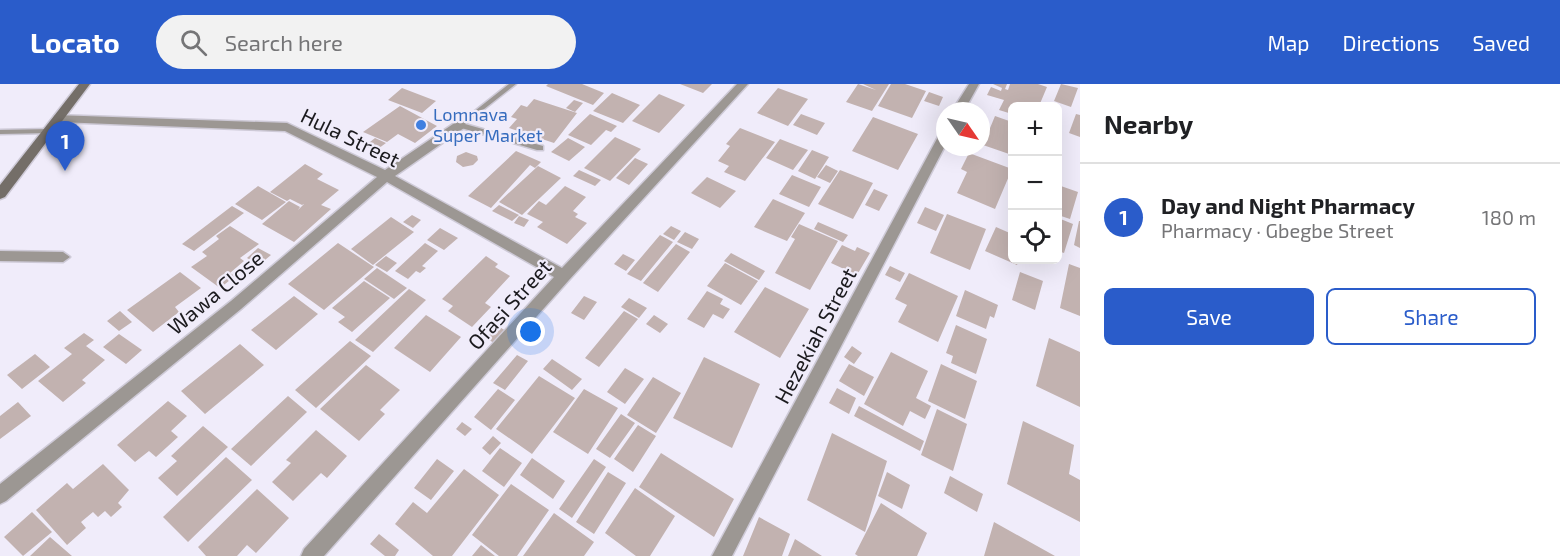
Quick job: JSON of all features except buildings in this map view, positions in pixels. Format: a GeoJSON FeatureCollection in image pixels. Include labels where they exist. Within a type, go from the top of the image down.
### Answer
{"type":"FeatureCollection","features":[{"type":"Feature","properties":{"kind":"street"},"geometry":{"type":"LineString","coordinates":[[0,195],[85,84]]}},
{"type":"Feature","properties":{"kind":"street","name":"Ofasi Street"},"geometry":{"type":"LineString","coordinates":[[311,556],[564,276],[743,84]]}},
{"type":"Feature","properties":{"kind":"street"},"geometry":{"type":"LineString","coordinates":[[963,102],[974,84]]}},
{"type":"Feature","properties":{"kind":"street","name":"Hula Street"},"geometry":{"type":"LineString","coordinates":[[59,118],[287,127],[386,176],[564,276]]}},
{"type":"Feature","properties":{"kind":"street","name":"Wawa Close"},"geometry":{"type":"LineString","coordinates":[[0,495],[236,305],[386,176],[460,125]]}},
{"type":"Feature","properties":{"kind":"street","name":"Hezekiah Street"},"geometry":{"type":"LineString","coordinates":[[722,556],[936,152]]}},
{"type":"Feature","properties":{"kind":"street"},"geometry":{"type":"LineString","coordinates":[[0,256],[63,257]]}},
{"type":"Feature","properties":{"kind":"lane"},"geometry":{"type":"LineString","coordinates":[[460,125],[513,84]]}},
{"type":"Feature","properties":{"kind":"lane"},"geometry":{"type":"LineString","coordinates":[[460,125],[540,148]]}},
{"type":"Feature","properties":{"kind":"lane"},"geometry":{"type":"LineString","coordinates":[[0,132],[49,131]]}},
{"type":"Feature","properties":{"kind":"place","name":"Lomnava Super Market"},"geometry":{"type":"Point","coordinates":[421,125]}},
{"type":"Feature","properties":{"kind":"place","name":"Day and Night Pharmacy"},"geometry":{"type":"Point","coordinates":[65,171]}}]}
